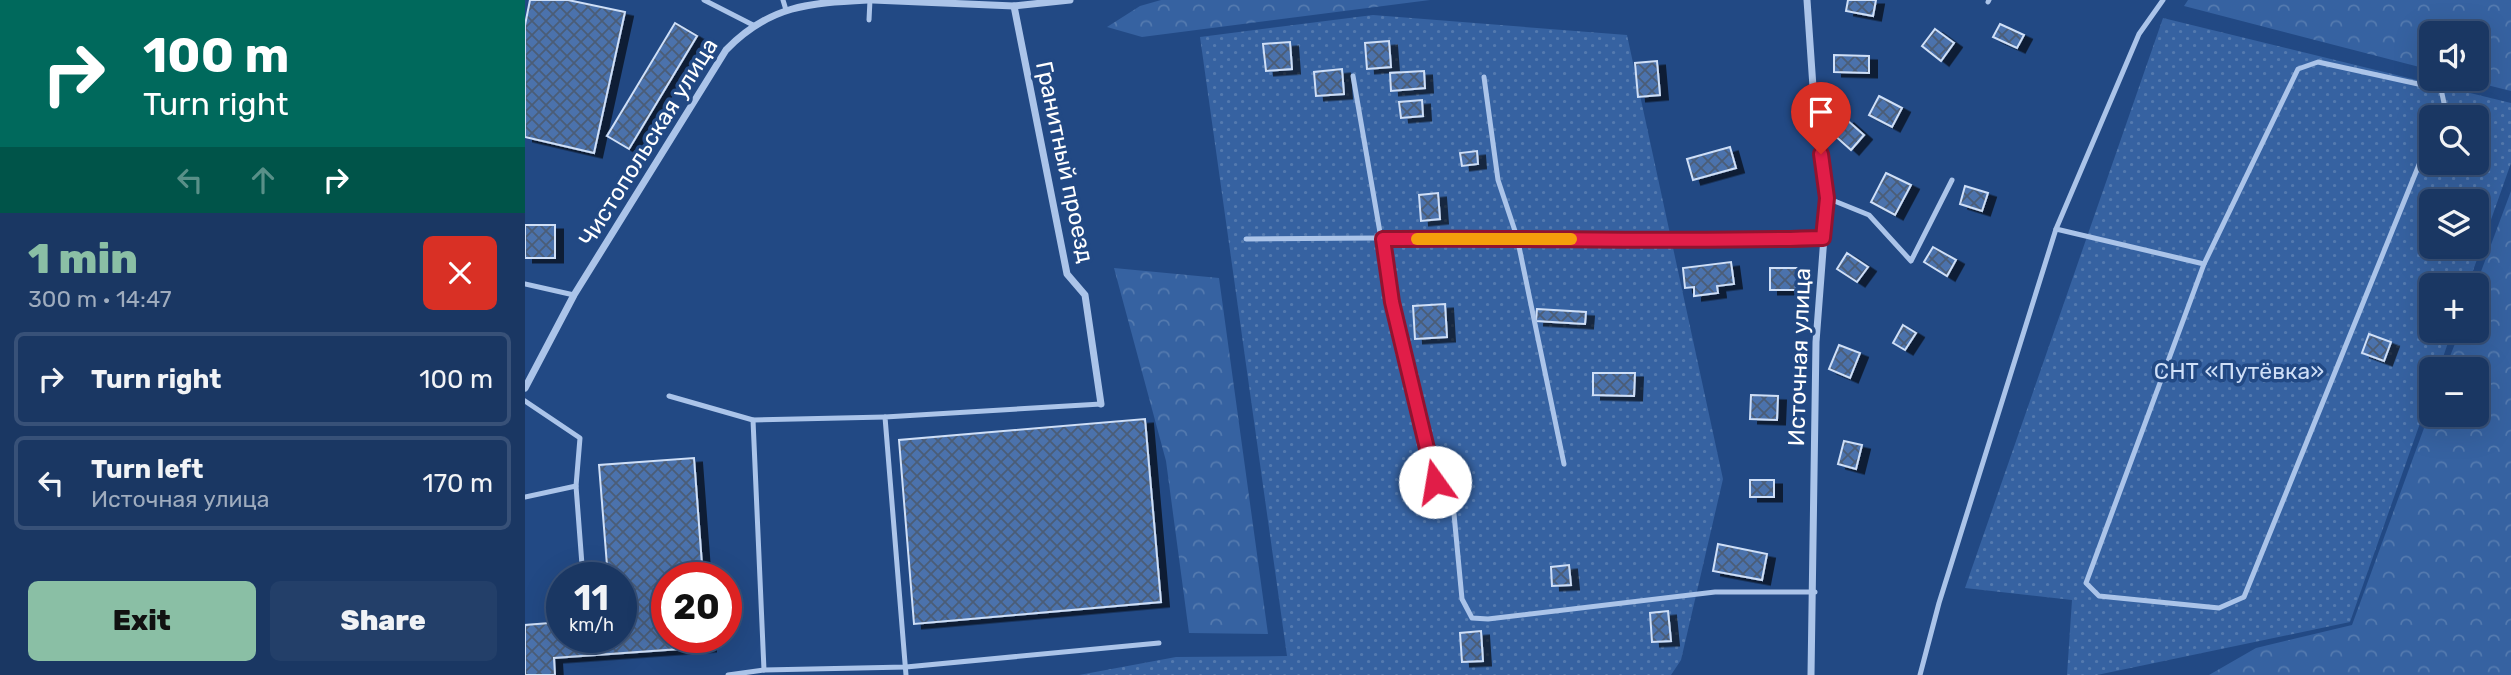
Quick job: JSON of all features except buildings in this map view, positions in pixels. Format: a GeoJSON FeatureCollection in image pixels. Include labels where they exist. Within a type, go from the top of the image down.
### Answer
{"type":"FeatureCollection","features":[{"type":"Feature","properties":{"kind":"street","name":"Чистопольская улица"},"geometry":{"type":"LineString","coordinates":[[525,388],[574,295],[716,63],[753,25],[786,10],[821,2],[870,0],[1015,3],[1070,0]]}},
{"type":"Feature","properties":{"kind":"street","name":"Источная улица"},"geometry":{"type":"LineString","coordinates":[[1807,0],[1813,87],[1827,198],[1816,342],[1815,592],[1811,675]]}},
{"type":"Feature","properties":{"kind":"street","name":"Гранитный проезд"},"geometry":{"type":"LineString","coordinates":[[1015,3],[1067,274],[1084,295],[1101,404]]}},
{"type":"Feature","properties":{"kind":"lane"},"geometry":{"type":"LineString","coordinates":[[704,0],[753,25]]}},
{"type":"Feature","properties":{"kind":"lane"},"geometry":{"type":"LineString","coordinates":[[783,0],[786,10]]}},
{"type":"Feature","properties":{"kind":"lane"},"geometry":{"type":"LineString","coordinates":[[869,20],[870,0]]}},
{"type":"Feature","properties":{"kind":"lane"},"geometry":{"type":"LineString","coordinates":[[1920,675],[1939,603],[2056,229],[2139,34],[2163,0]]}},
{"type":"Feature","properties":{"kind":"lane"},"geometry":{"type":"LineString","coordinates":[[2419,165],[2244,597],[2219,608],[2099,596],[2086,583],[2204,264],[2298,69],[2318,62],[2441,89],[2443,105]]}},
{"type":"Feature","properties":{"kind":"lane"},"geometry":{"type":"LineString","coordinates":[[1353,76],[1392,302],[1435,482],[1454,514],[1462,598],[1472,618],[1488,619],[1715,592],[1815,592]]}},
{"type":"Feature","properties":{"kind":"lane"},"geometry":{"type":"LineString","coordinates":[[1484,77],[1498,180],[1517,237],[1564,464]]}},
{"type":"Feature","properties":{"kind":"lane"},"geometry":{"type":"LineString","coordinates":[[1827,198],[1869,215],[1911,261],[1952,180]]}},
{"type":"Feature","properties":{"kind":"lane"},"geometry":{"type":"LineString","coordinates":[[2056,229],[2204,264]]}},
{"type":"Feature","properties":{"kind":"lane"},"geometry":{"type":"LineString","coordinates":[[1246,239],[1517,237],[1681,242],[1823,238]]}},
{"type":"Feature","properties":{"kind":"lane"},"geometry":{"type":"LineString","coordinates":[[525,285],[574,295]]}},
{"type":"Feature","properties":{"kind":"lane"},"geometry":{"type":"LineString","coordinates":[[669,396],[753,420],[884,417],[1101,404]]}},
{"type":"Feature","properties":{"kind":"lane"},"geometry":{"type":"LineString","coordinates":[[525,401],[580,438],[576,486],[582,562]]}},
{"type":"Feature","properties":{"kind":"lane"},"geometry":{"type":"LineString","coordinates":[[884,417],[907,675]]}},
{"type":"Feature","properties":{"kind":"lane"},"geometry":{"type":"LineString","coordinates":[[753,420],[764,670]]}},
{"type":"Feature","properties":{"kind":"lane"},"geometry":{"type":"LineString","coordinates":[[525,497],[576,486]]}},
{"type":"Feature","properties":{"kind":"lane"},"geometry":{"type":"LineString","coordinates":[[728,675],[764,670],[906,667],[1159,643]]}},
{"type":"Feature","properties":{"kind":"green space"},"geometry":{"type":"Polygon","coordinates":[[[1161,0],[1430,0],[1142,37],[1107,27],[1140,6],[1161,0]]]}},
{"type":"Feature","properties":{"kind":"green space"},"geometry":{"type":"Polygon","coordinates":[[[2188,0],[2511,0],[2511,91],[2489,86],[2489,21],[2419,21],[2419,67],[2184,6],[2188,0]]]}},
{"type":"Feature","properties":{"kind":"green space"},"geometry":{"type":"Polygon","coordinates":[[[1373,15],[1627,35],[1723,479],[1681,660],[1671,675],[1079,675],[1176,657],[1287,656],[1200,37],[1373,15]]]}},
{"type":"Feature","properties":{"kind":"green space","name":"СНТ «Путёвка»"},"geometry":{"type":"Polygon","coordinates":[[[2163,18],[2419,81],[2419,91],[2462,91],[2511,103],[2511,163],[2489,225],[2489,189],[2419,189],[2419,259],[2477,259],[2472,273],[2419,273],[2419,343],[2448,343],[2443,357],[2419,357],[2419,426],[2350,622],[2097,675],[2067,675],[2072,600],[1965,588],[2163,18]]]}},
{"type":"Feature","properties":{"kind":"green space"},"geometry":{"type":"Polygon","coordinates":[[[2511,191],[2511,675],[2209,675],[2256,648],[2352,625],[2424,427],[2489,427],[2489,357],[2450,357],[2455,343],[2489,343],[2489,273],[2480,273],[2486,259],[2489,259],[2489,250],[2511,191]]]}},
{"type":"Feature","properties":{"kind":"green space"},"geometry":{"type":"Polygon","coordinates":[[[1114,268],[1219,278],[1268,634],[1189,633],[1166,461],[1114,268]]]}},
{"type":"Feature","properties":{"kind":"slow traffic"},"geometry":{"type":"LineString","coordinates":[[1417,239],[1571,239]]}},
{"type":"Feature","properties":{"kind":"route"},"geometry":{"type":"LineString","coordinates":[[1435,482],[1392,302],[1383,239],[1517,237],[1681,242],[1823,238],[1827,198],[1821,154]]}}]}
